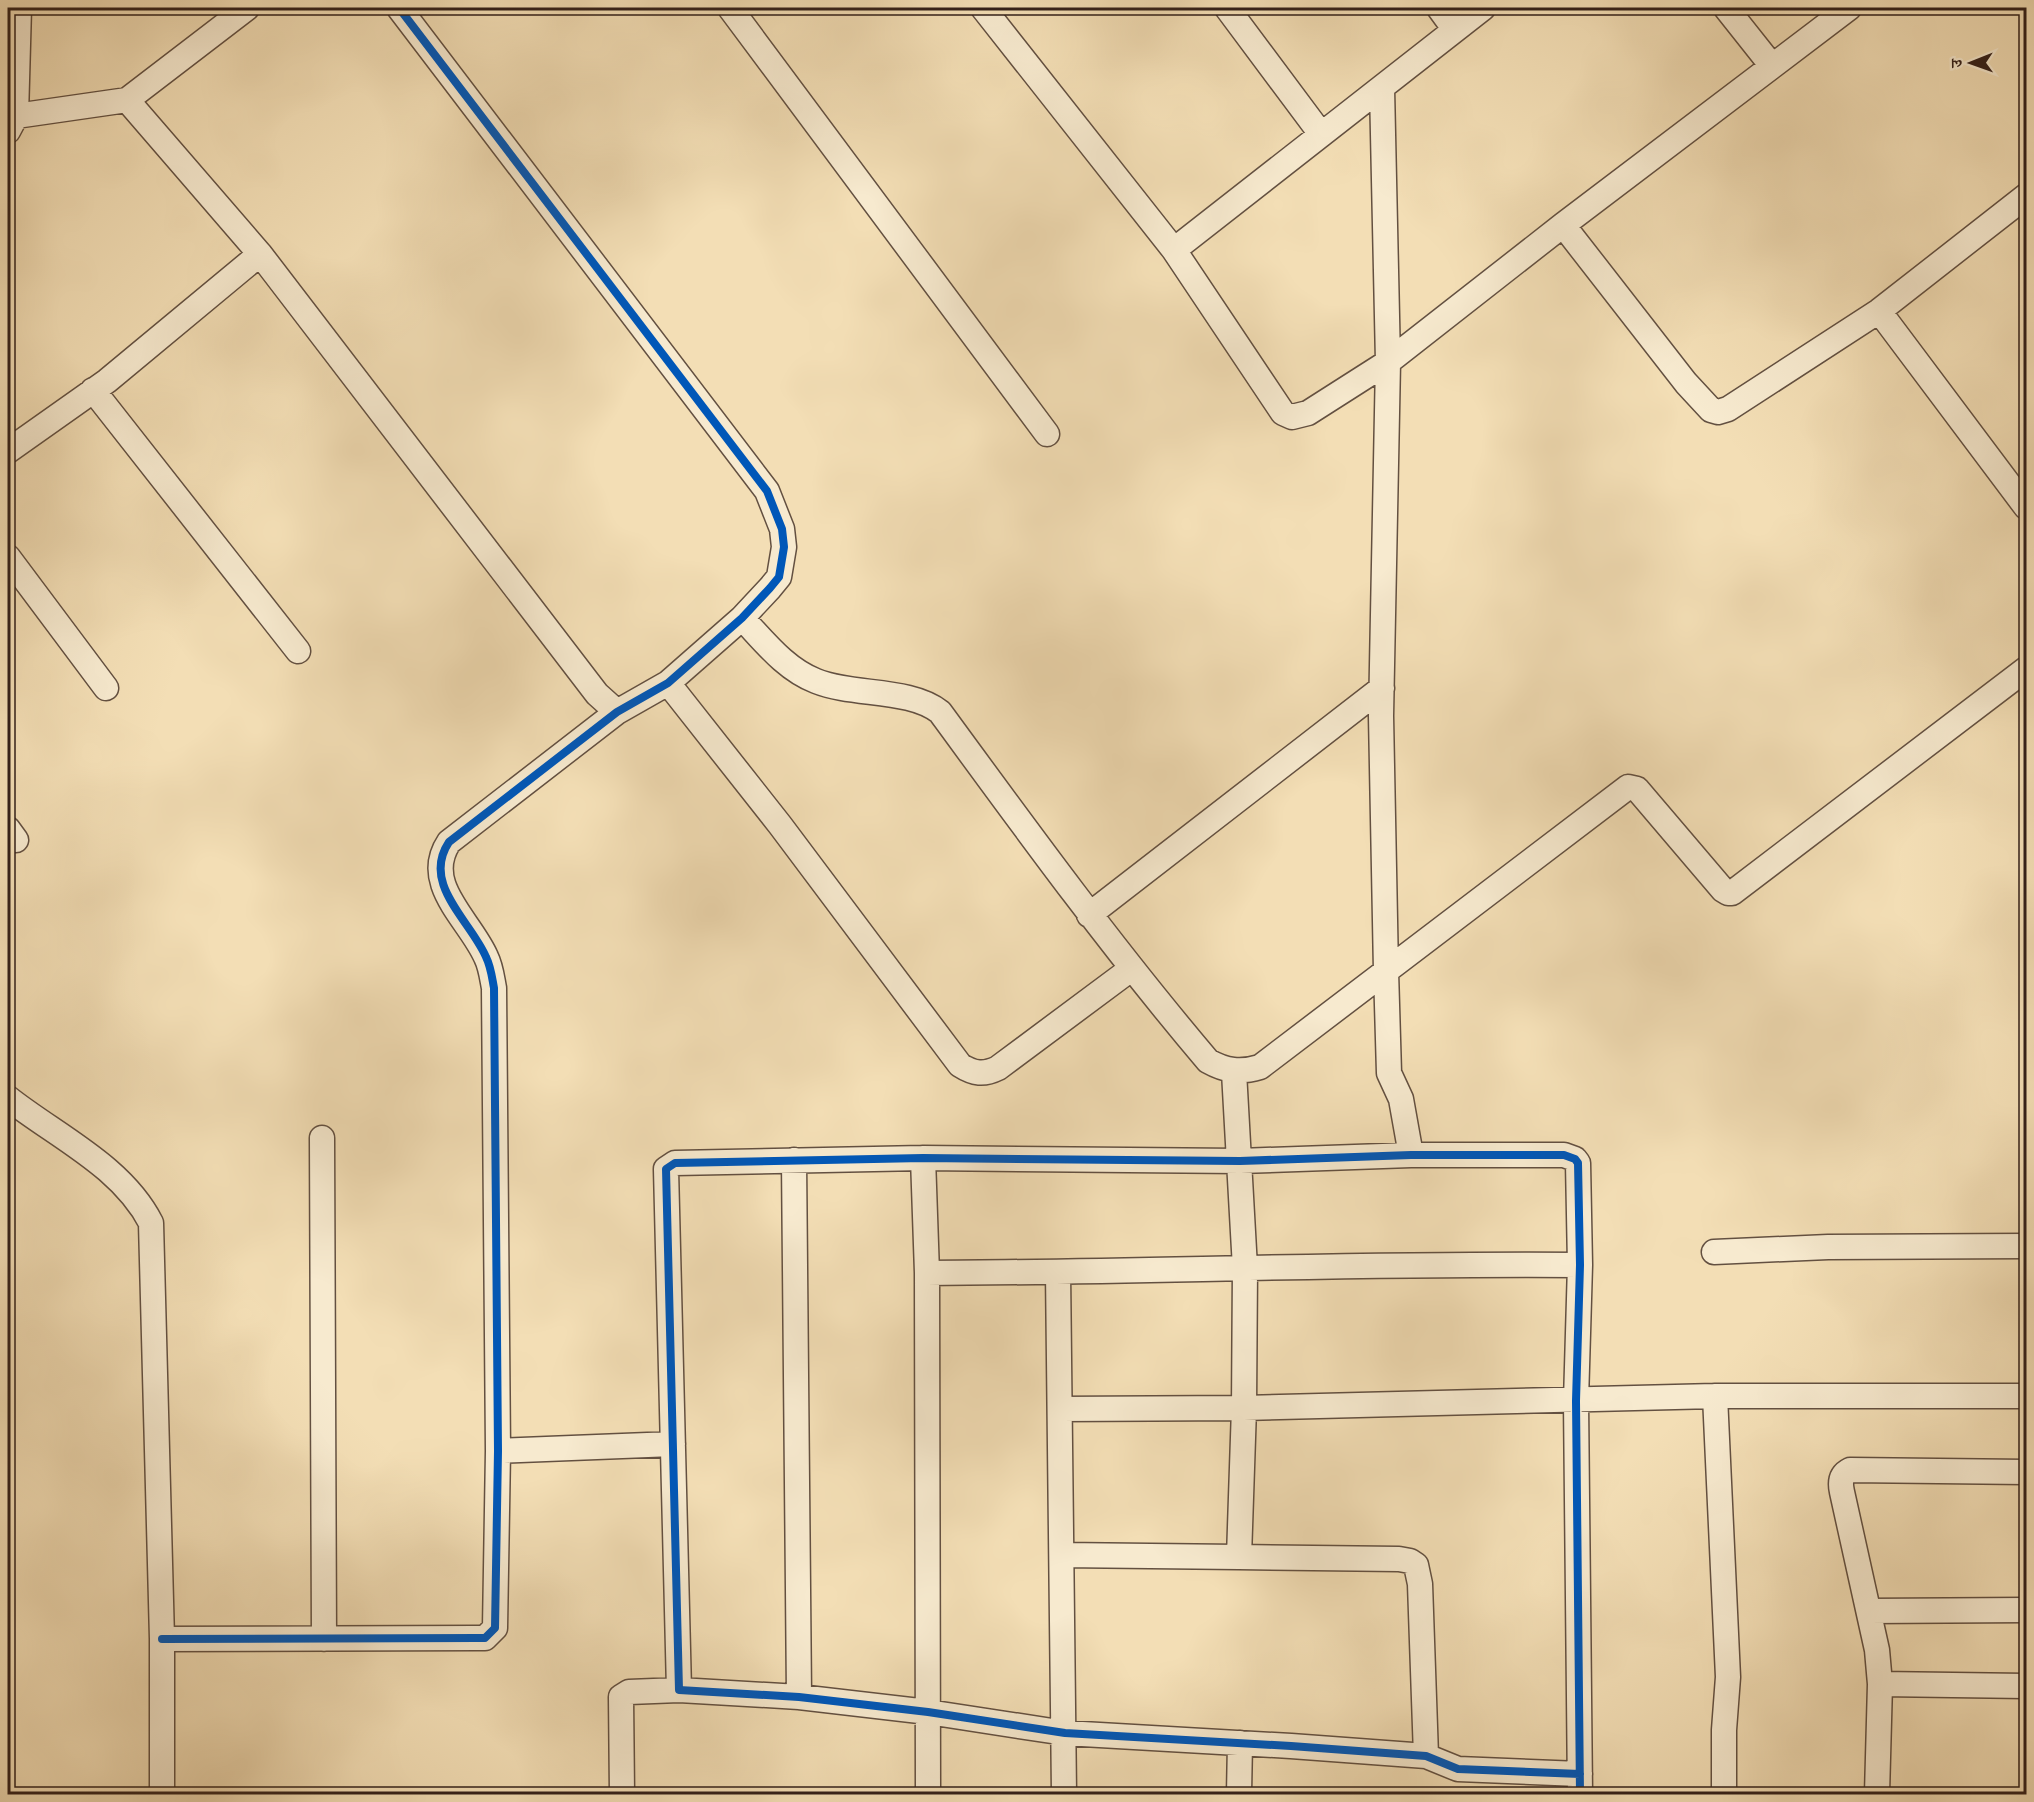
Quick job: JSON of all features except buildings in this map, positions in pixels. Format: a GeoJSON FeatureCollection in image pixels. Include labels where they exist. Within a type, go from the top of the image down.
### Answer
{"type":"FeatureCollection","features":[{"type":"Feature","properties":{"kind":"street"},"geometry":{"type":"LineString","coordinates":[[19,8],[12,123],[127,100],[247,8]]}},
{"type":"Feature","properties":{"kind":"street"},"geometry":{"type":"LineString","coordinates":[[162,1640],[485,1638],[495,1628],[498,1451],[494,988],[486,957],[441,880],[442,852],[449,842],[616,712],[668,683],[742,618],[779,577],[782,566],[784,547],[782,529],[766,491],[399,8]]}},
{"type":"Feature","properties":{"kind":"street"},"geometry":{"type":"LineString","coordinates":[[730,8],[1047,434]]}},
{"type":"Feature","properties":{"kind":"street"},"geometry":{"type":"LineString","coordinates":[[983,8],[1174,250],[1283,413],[1299,416],[1308,413],[1388,362],[1563,225],[1849,8]]}},
{"type":"Feature","properties":{"kind":"street"},"geometry":{"type":"LineString","coordinates":[[1227,8],[1321,134]]}},
{"type":"Feature","properties":{"kind":"street"},"geometry":{"type":"LineString","coordinates":[[1439,8],[1455,30]]}},
{"type":"Feature","properties":{"kind":"street"},"geometry":{"type":"LineString","coordinates":[[1174,250],[1483,8]]}},
{"type":"Feature","properties":{"kind":"street"},"geometry":{"type":"LineString","coordinates":[[1726,8],[1772,66]]}},
{"type":"Feature","properties":{"kind":"street"},"geometry":{"type":"LineString","coordinates":[[1382,88],[1388,362],[1382,688],[1386,971],[1389,1073],[1401,1099],[1411,1155]]}},
{"type":"Feature","properties":{"kind":"street"},"geometry":{"type":"LineString","coordinates":[[127,100],[260,254],[597,694],[616,712]]}},
{"type":"Feature","properties":{"kind":"street"},"geometry":{"type":"LineString","coordinates":[[1563,225],[1686,383],[1715,411],[1728,409],[1879,311],[2026,196]]}},
{"type":"Feature","properties":{"kind":"street"},"geometry":{"type":"LineString","coordinates":[[12,438],[93,390],[260,254]]}},
{"type":"Feature","properties":{"kind":"street"},"geometry":{"type":"LineString","coordinates":[[1879,311],[2026,507]]}},
{"type":"Feature","properties":{"kind":"street"},"geometry":{"type":"LineString","coordinates":[[93,390],[298,651]]}},
{"type":"Feature","properties":{"kind":"street"},"geometry":{"type":"LineString","coordinates":[[8,557],[106,688]]}},
{"type":"Feature","properties":{"kind":"street"},"geometry":{"type":"LineString","coordinates":[[742,618],[786,663],[809,678],[847,689],[922,701],[940,712],[1131,969],[1208,1061],[1221,1069],[1234,1072],[1260,1067],[1628,787],[1637,789],[1723,890],[1732,893],[2026,669]]}},
{"type":"Feature","properties":{"kind":"street"},"geometry":{"type":"LineString","coordinates":[[668,683],[787,834],[960,1065],[968,1070],[975,1073],[987,1073],[998,1068],[1131,969]]}},
{"type":"Feature","properties":{"kind":"street"},"geometry":{"type":"LineString","coordinates":[[1089,915],[1382,688]]}},
{"type":"Feature","properties":{"kind":"street"},"geometry":{"type":"LineString","coordinates":[[1234,1072],[1245,1268],[1244,1408],[1239,1557]]}},
{"type":"Feature","properties":{"kind":"street"},"geometry":{"type":"LineString","coordinates":[[8,1098],[113,1174],[147,1214],[151,1223],[162,1640],[162,1794]]}},
{"type":"Feature","properties":{"kind":"street"},"geometry":{"type":"LineString","coordinates":[[322,1138],[324,1639]]}},
{"type":"Feature","properties":{"kind":"street"},"geometry":{"type":"LineString","coordinates":[[622,1794],[621,1697],[629,1692],[679,1690],[799,1696],[928,1712],[1065,1733],[1426,1756],[1458,1769],[1580,1784],[1576,1401],[1581,1265],[1578,1163],[1575,1159],[1564,1155],[1411,1155],[1240,1161],[923,1158],[675,1163],[666,1169],[679,1690]]}},
{"type":"Feature","properties":{"kind":"street"},"geometry":{"type":"LineString","coordinates":[[923,1158],[927,1273],[928,1794]]}},
{"type":"Feature","properties":{"kind":"street"},"geometry":{"type":"LineString","coordinates":[[794,1160],[799,1696]]}},
{"type":"Feature","properties":{"kind":"street"},"geometry":{"type":"LineString","coordinates":[[1714,1252],[1828,1247],[2026,1246]]}},
{"type":"Feature","properties":{"kind":"street"},"geometry":{"type":"LineString","coordinates":[[927,1273],[1457,1264],[1581,1265]]}},
{"type":"Feature","properties":{"kind":"street"},"geometry":{"type":"LineString","coordinates":[[1058,1272],[1064,1794]]}},
{"type":"Feature","properties":{"kind":"street"},"geometry":{"type":"LineString","coordinates":[[1715,1396],[1728,1677],[1724,1730],[1724,1794]]}},
{"type":"Feature","properties":{"kind":"street"},"geometry":{"type":"LineString","coordinates":[[1060,1409],[1244,1408],[1715,1396],[2026,1396]]}},
{"type":"Feature","properties":{"kind":"street"},"geometry":{"type":"LineString","coordinates":[[498,1451],[673,1444]]}},
{"type":"Feature","properties":{"kind":"street"},"geometry":{"type":"LineString","coordinates":[[1877,1794],[1880,1684],[1877,1650],[1841,1481],[1846,1471],[1850,1470],[2026,1472]]}},
{"type":"Feature","properties":{"kind":"street"},"geometry":{"type":"LineString","coordinates":[[1062,1555],[1399,1559],[1410,1561],[1419,1570],[1426,1756]]}},
{"type":"Feature","properties":{"kind":"street"},"geometry":{"type":"LineString","coordinates":[[1869,1611],[2026,1610]]}},
{"type":"Feature","properties":{"kind":"street"},"geometry":{"type":"LineString","coordinates":[[1880,1684],[2026,1686]]}},
{"type":"Feature","properties":{"kind":"street"},"geometry":{"type":"LineString","coordinates":[[1239,1794],[1240,1743]]}},
{"type":"Feature","properties":{"kind":"cycle path"},"geometry":{"type":"LineString","coordinates":[[162,1639],[485,1638],[495,1628],[498,1451],[494,988],[486,957],[444,887],[441,872],[442,857],[449,842],[617,712],[668,683],[742,618],[779,577],[784,547],[782,529],[767,491],[399,8]]}},
{"type":"Feature","properties":{"kind":"cycle path"},"geometry":{"type":"LineString","coordinates":[[1580,1774],[1458,1769],[1426,1756],[1065,1733],[928,1712],[799,1697],[679,1690],[666,1169],[675,1163],[923,1158],[1240,1161],[1411,1155],[1564,1155],[1575,1159],[1578,1163],[1580,1265],[1576,1401],[1580,1794]]}}]}
